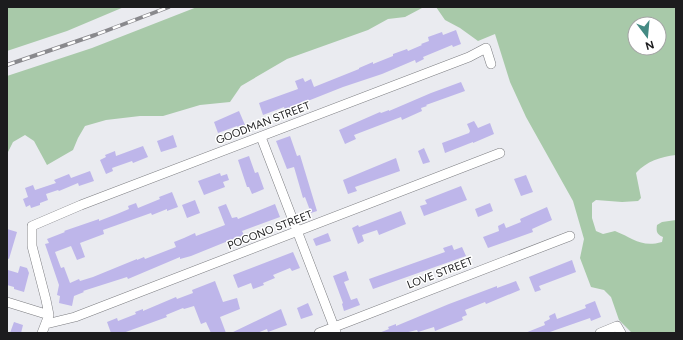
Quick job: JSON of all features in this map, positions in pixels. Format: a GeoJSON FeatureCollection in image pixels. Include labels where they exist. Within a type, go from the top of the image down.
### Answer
{"type":"FeatureCollection","features":[{"type":"Feature","properties":{"kind":"street","name":"GOODMAN STREET"},"geometry":{"type":"LineString","coordinates":[[47,320],[46,300],[32,246],[32,226],[81,205],[469,57],[486,48],[491,64]]}},
{"type":"Feature","properties":{"kind":"street"},"geometry":{"type":"LineString","coordinates":[[261,137],[335,330]]}},
{"type":"Feature","properties":{"kind":"street","name":"POCONO STREET"},"geometry":{"type":"LineString","coordinates":[[7,302],[47,320],[75,318],[500,153]]}},
{"type":"Feature","properties":{"kind":"street","name":"LOVE STREET"},"geometry":{"type":"LineString","coordinates":[[319,333],[335,330],[570,236]]}},
{"type":"Feature","properties":{"kind":"street"},"geometry":{"type":"LineString","coordinates":[[42,333],[47,320]]}},
{"type":"Feature","properties":{"kind":"street"},"geometry":{"type":"LineString","coordinates":[[600,333],[619,330]]}},
{"type":"Feature","properties":{"kind":"green space"},"geometry":{"type":"Polygon","coordinates":[[[7,7],[124,7],[67,31],[7,51],[7,7]]]}},
{"type":"Feature","properties":{"kind":"green space"},"geometry":{"type":"Polygon","coordinates":[[[197,7],[430,7],[422,8],[405,17],[388,19],[368,30],[287,59],[241,86],[230,102],[200,105],[163,116],[140,116],[106,120],[85,126],[73,150],[47,165],[34,141],[25,135],[13,142],[7,154],[7,76],[92,48],[197,7]]]}},
{"type":"Feature","properties":{"kind":"green space"},"geometry":{"type":"Polygon","coordinates":[[[436,7],[676,7],[676,155],[654,160],[645,165],[636,173],[641,198],[638,201],[622,202],[596,200],[592,203],[592,218],[596,231],[603,234],[615,231],[637,241],[648,244],[662,242],[663,237],[657,232],[657,225],[662,222],[676,220],[676,333],[632,333],[619,320],[611,297],[604,290],[591,287],[580,258],[584,239],[573,201],[526,117],[510,82],[495,34],[478,41],[460,28],[445,20],[436,7]]]}},
{"type":"Feature","properties":{"kind":"building"},"geometry":{"type":"Polygon","coordinates":[[[456,30],[461,44],[453,47],[452,45],[423,57],[424,59],[416,63],[415,60],[382,74],[343,87],[285,110],[284,107],[263,115],[259,103],[298,89],[295,81],[303,78],[305,82],[311,79],[314,87],[373,62],[373,64],[393,56],[393,54],[407,49],[408,51],[422,45],[421,44],[429,41],[428,37],[442,32],[443,35],[456,30]]]}},
{"type":"Feature","properties":{"kind":"building"},"geometry":{"type":"Polygon","coordinates":[[[461,82],[465,91],[426,105],[427,106],[421,108],[422,111],[402,120],[401,117],[354,135],[356,139],[345,144],[339,130],[380,112],[389,111],[461,82]]]}},
{"type":"Feature","properties":{"kind":"building"},"geometry":{"type":"Polygon","coordinates":[[[239,111],[245,125],[237,126],[218,133],[214,122],[239,111]]]}},
{"type":"Feature","properties":{"kind":"building"},"geometry":{"type":"Polygon","coordinates":[[[474,121],[478,128],[490,123],[494,134],[445,153],[442,143],[469,133],[470,131],[467,124],[474,121]]]}},
{"type":"Feature","properties":{"kind":"building"},"geometry":{"type":"Polygon","coordinates":[[[173,135],[177,147],[161,152],[157,141],[173,135]]]}},
{"type":"Feature","properties":{"kind":"building"},"geometry":{"type":"Polygon","coordinates":[[[290,136],[297,156],[300,155],[317,211],[311,213],[305,197],[303,198],[294,167],[287,169],[276,141],[290,136]]]}},
{"type":"Feature","properties":{"kind":"building"},"geometry":{"type":"Polygon","coordinates":[[[143,146],[148,157],[133,163],[132,161],[112,168],[113,171],[106,174],[100,160],[106,157],[105,155],[115,151],[116,156],[143,146]]]}},
{"type":"Feature","properties":{"kind":"building"},"geometry":{"type":"Polygon","coordinates":[[[424,148],[430,162],[423,164],[418,151],[424,148]]]}},
{"type":"Feature","properties":{"kind":"building"},"geometry":{"type":"Polygon","coordinates":[[[249,156],[255,173],[258,172],[264,189],[252,194],[249,187],[247,187],[238,160],[249,156]]]}},
{"type":"Feature","properties":{"kind":"building"},"geometry":{"type":"Polygon","coordinates":[[[396,158],[400,171],[355,187],[357,191],[348,194],[343,180],[396,158]]]}},
{"type":"Feature","properties":{"kind":"building"},"geometry":{"type":"Polygon","coordinates":[[[90,171],[94,181],[79,186],[78,183],[59,191],[46,194],[48,200],[31,208],[30,205],[26,207],[23,199],[28,197],[25,188],[33,185],[35,190],[56,183],[54,180],[69,174],[71,178],[90,171]]]}},
{"type":"Feature","properties":{"kind":"building"},"geometry":{"type":"Polygon","coordinates":[[[220,173],[221,176],[227,174],[229,180],[223,182],[225,187],[204,195],[198,181],[220,173]]]}},
{"type":"Feature","properties":{"kind":"building"},"geometry":{"type":"Polygon","coordinates":[[[526,175],[533,192],[521,196],[514,179],[526,175]]]}},
{"type":"Feature","properties":{"kind":"building"},"geometry":{"type":"Polygon","coordinates":[[[461,186],[467,200],[424,216],[420,206],[427,204],[425,200],[461,186]]]}},
{"type":"Feature","properties":{"kind":"building"},"geometry":{"type":"Polygon","coordinates":[[[172,192],[178,207],[167,211],[167,209],[152,215],[151,213],[103,230],[104,234],[80,243],[85,257],[77,260],[71,246],[55,252],[61,268],[64,267],[70,283],[79,279],[80,281],[93,277],[137,259],[144,257],[145,259],[176,247],[174,242],[195,233],[196,236],[225,225],[218,207],[226,204],[232,218],[237,217],[238,219],[275,204],[280,217],[242,231],[244,235],[191,256],[180,259],[180,257],[128,279],[127,277],[83,291],[84,292],[74,296],[72,306],[59,303],[60,296],[57,295],[59,285],[45,244],[49,243],[47,239],[65,232],[64,231],[117,214],[129,209],[128,206],[136,203],[138,208],[160,199],[159,197],[172,192]]]}},
{"type":"Feature","properties":{"kind":"building"},"geometry":{"type":"Polygon","coordinates":[[[195,200],[200,213],[187,218],[182,205],[195,200]]]}},
{"type":"Feature","properties":{"kind":"building"},"geometry":{"type":"Polygon","coordinates":[[[490,203],[493,211],[478,217],[475,209],[490,203]]]}},
{"type":"Feature","properties":{"kind":"building"},"geometry":{"type":"Polygon","coordinates":[[[547,207],[552,220],[532,229],[533,232],[488,248],[483,237],[499,231],[498,226],[504,223],[506,228],[521,222],[520,219],[547,207]]]}},
{"type":"Feature","properties":{"kind":"building"},"geometry":{"type":"Polygon","coordinates":[[[401,211],[406,224],[379,235],[377,230],[362,235],[364,241],[358,244],[352,228],[358,225],[359,227],[401,211]]]}},
{"type":"Feature","properties":{"kind":"building"},"geometry":{"type":"Polygon","coordinates":[[[7,229],[17,232],[9,259],[7,258],[7,229]]]}},
{"type":"Feature","properties":{"kind":"building"},"geometry":{"type":"Polygon","coordinates":[[[328,233],[331,241],[316,246],[313,239],[328,233]]]}},
{"type":"Feature","properties":{"kind":"building"},"geometry":{"type":"Polygon","coordinates":[[[452,245],[454,250],[462,247],[466,256],[373,289],[369,279],[445,252],[443,248],[452,245]]]}},
{"type":"Feature","properties":{"kind":"building"},"geometry":{"type":"Polygon","coordinates":[[[293,252],[300,268],[292,271],[290,268],[273,275],[275,278],[263,283],[264,285],[253,289],[251,283],[238,288],[233,275],[293,252]]]}},
{"type":"Feature","properties":{"kind":"building"},"geometry":{"type":"Polygon","coordinates":[[[572,260],[576,272],[539,286],[541,290],[535,292],[529,277],[572,260]]]}},
{"type":"Feature","properties":{"kind":"building"},"geometry":{"type":"Polygon","coordinates":[[[20,266],[27,268],[29,273],[24,292],[7,285],[8,270],[18,273],[20,266]]]}},
{"type":"Feature","properties":{"kind":"building"},"geometry":{"type":"Polygon","coordinates":[[[346,271],[349,280],[344,282],[351,300],[357,298],[360,305],[344,311],[343,303],[333,276],[346,271]]]}},
{"type":"Feature","properties":{"kind":"building"},"geometry":{"type":"Polygon","coordinates":[[[215,281],[223,302],[237,298],[240,309],[220,317],[226,333],[211,333],[206,322],[201,324],[194,306],[183,308],[166,315],[167,317],[123,333],[111,333],[107,322],[117,318],[118,321],[136,314],[135,312],[143,309],[143,311],[176,297],[177,299],[193,293],[192,290],[215,281]]]}},
{"type":"Feature","properties":{"kind":"building"},"geometry":{"type":"Polygon","coordinates":[[[516,281],[520,290],[486,304],[485,302],[465,310],[467,315],[462,317],[463,320],[435,331],[434,327],[418,332],[417,330],[404,333],[379,333],[389,329],[388,327],[396,324],[396,326],[497,286],[497,288],[516,281]]]}},
{"type":"Feature","properties":{"kind":"building"},"geometry":{"type":"Polygon","coordinates":[[[595,301],[601,317],[591,321],[590,318],[547,333],[525,333],[545,325],[544,322],[550,319],[549,316],[555,313],[557,319],[586,308],[585,305],[595,301]]]}},
{"type":"Feature","properties":{"kind":"building"},"geometry":{"type":"Polygon","coordinates":[[[308,303],[313,315],[301,319],[297,308],[308,303]]]}},
{"type":"Feature","properties":{"kind":"building"},"geometry":{"type":"Polygon","coordinates":[[[281,309],[287,325],[268,332],[267,329],[257,333],[231,333],[281,309]]]}},
{"type":"Feature","properties":{"kind":"building"},"geometry":{"type":"Polygon","coordinates":[[[14,322],[23,325],[21,333],[10,333],[14,322]]]}},
{"type":"Feature","properties":{"kind":"railway"},"geometry":{"type":"LineString","coordinates":[[7,65],[95,35],[169,7]]}}]}
